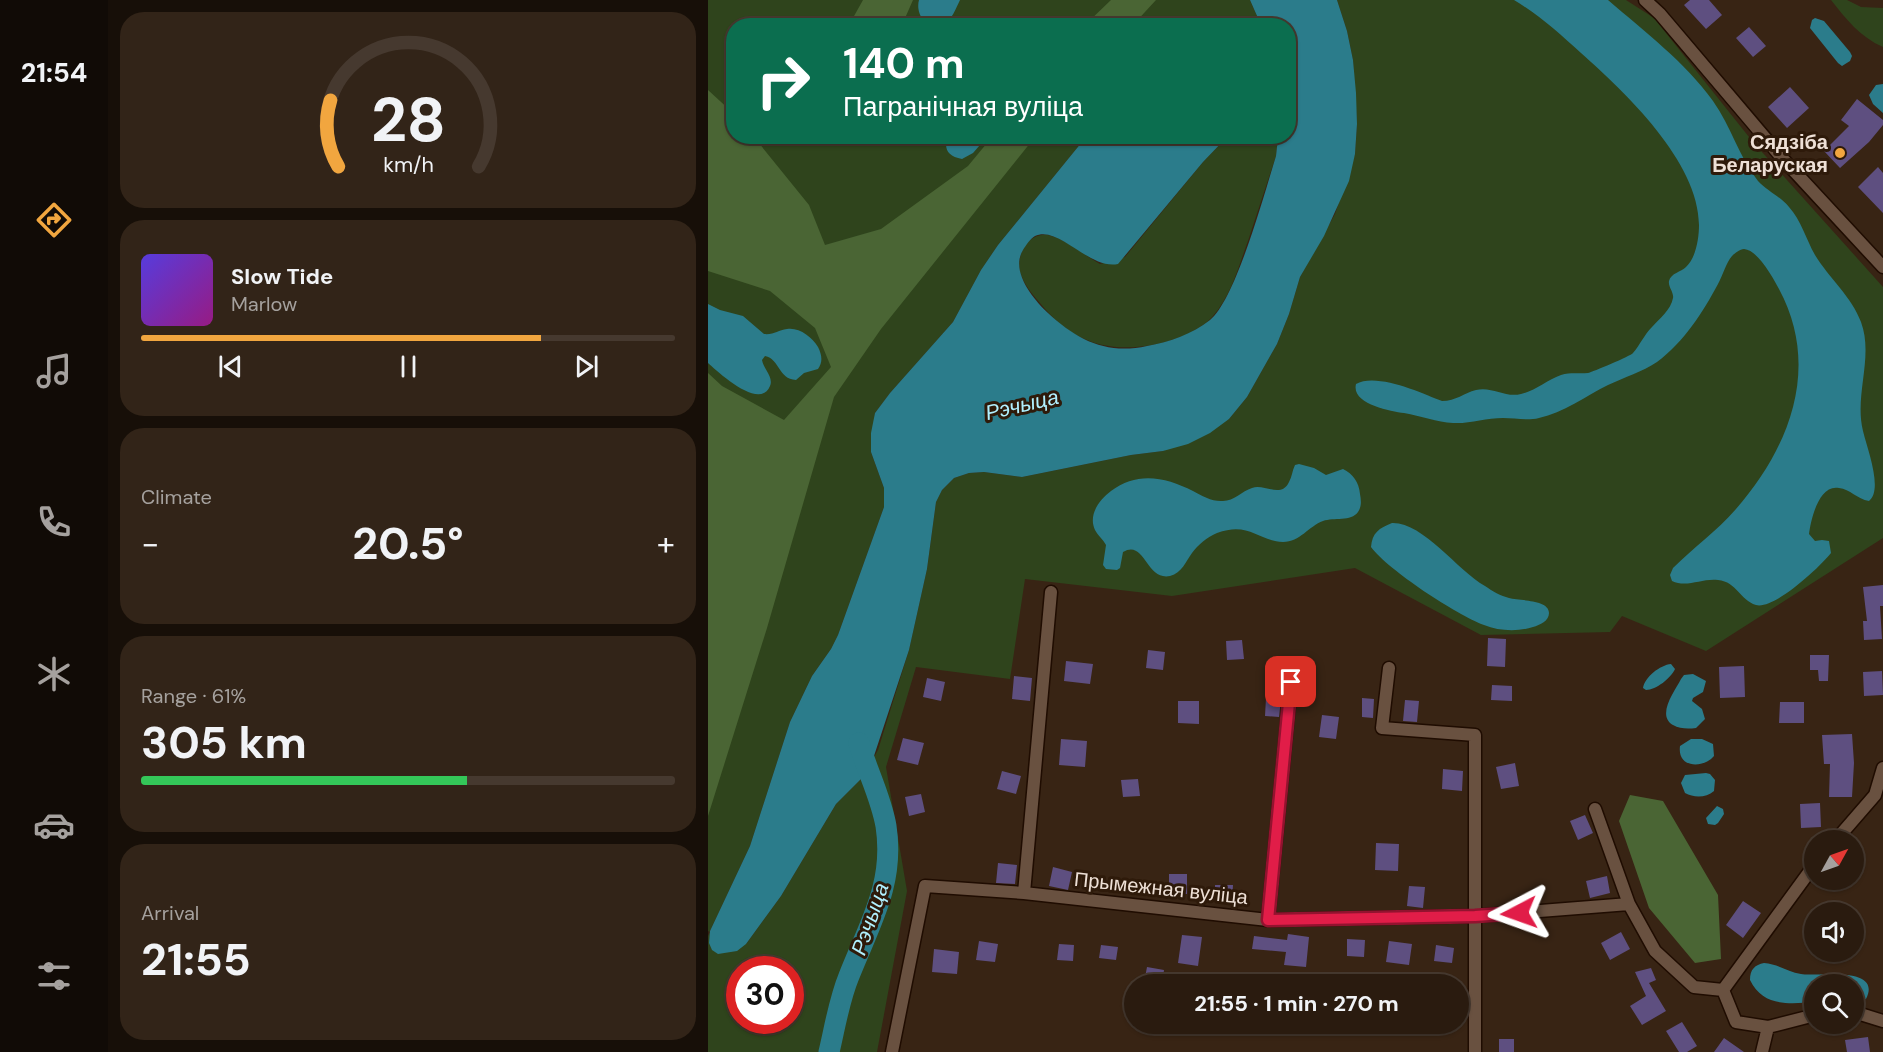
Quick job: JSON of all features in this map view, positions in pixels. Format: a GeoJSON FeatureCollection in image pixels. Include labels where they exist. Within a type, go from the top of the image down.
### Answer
{"type":"FeatureCollection","features":[{"type":"Feature","properties":{"kind":"street"},"geometry":{"type":"LineString","coordinates":[[1645,0],[1660,14],[1783,159],[1883,267]]}},
{"type":"Feature","properties":{"kind":"street"},"geometry":{"type":"LineString","coordinates":[[1024,893],[1051,592]]}},
{"type":"Feature","properties":{"kind":"street"},"geometry":{"type":"LineString","coordinates":[[1389,668],[1382,728],[1475,735],[1475,1052]]}},
{"type":"Feature","properties":{"kind":"street"},"geometry":{"type":"LineString","coordinates":[[1268,920],[1291,682]]}},
{"type":"Feature","properties":{"kind":"street"},"geometry":{"type":"LineString","coordinates":[[1846,830],[1879,796],[1883,768]]}},
{"type":"Feature","properties":{"kind":"street"},"geometry":{"type":"LineString","coordinates":[[1595,809],[1629,904],[1655,951],[1694,987],[1723,990]]}},
{"type":"Feature","properties":{"kind":"street"},"geometry":{"type":"LineString","coordinates":[[1723,990],[1804,879]]}},
{"type":"Feature","properties":{"kind":"street","name":"Прымежная вуліца"},"geometry":{"type":"LineString","coordinates":[[892,1052],[925,886],[1024,893],[1268,920],[1475,916],[1629,904]]}},
{"type":"Feature","properties":{"kind":"street"},"geometry":{"type":"LineString","coordinates":[[1723,990],[1736,1022],[1768,1027],[1804,1017]]}},
{"type":"Feature","properties":{"kind":"street"},"geometry":{"type":"LineString","coordinates":[[1864,1015],[1883,1021]]}},
{"type":"Feature","properties":{"kind":"street"},"geometry":{"type":"LineString","coordinates":[[1762,1052],[1768,1027]]}},
{"type":"Feature","properties":{"kind":"green space"},"geometry":{"type":"Polygon","coordinates":[[[708,0],[1250,0],[1258,18],[726,18],[726,144],[1080,144],[998,245],[981,270],[953,322],[875,413],[871,452],[884,488],[884,507],[838,635],[812,676],[790,722],[750,846],[710,931],[746,944],[781,896],[836,804],[863,777],[878,750],[909,650],[927,569],[936,502],[942,490],[954,478],[969,473],[984,472],[1022,477],[1131,455],[1163,451],[1229,419],[1247,397],[1277,344],[1300,277],[1335,214],[1355,154],[1357,124],[1353,60],[1337,0],[1626,0],[1654,18],[1753,142],[1883,287],[1883,538],[1706,651],[1622,616],[1610,632],[1481,635],[1355,568],[1172,596],[1025,579],[1010,679],[916,667],[886,767],[907,891],[877,1052],[708,1052],[708,936],[710,932],[708,931],[708,0]]]}},
{"type":"Feature","properties":{"kind":"green space"},"geometry":{"type":"Polygon","coordinates":[[[863,0],[913,0],[905,18],[853,18],[863,0]]]}},
{"type":"Feature","properties":{"kind":"green space"},"geometry":{"type":"Polygon","coordinates":[[[1111,0],[1156,0],[1139,18],[1092,18],[1111,0]]]}},
{"type":"Feature","properties":{"kind":"green space"},"geometry":{"type":"Polygon","coordinates":[[[1831,0],[1847,0],[1861,7],[1883,8],[1883,47],[1860,33],[1831,0]]]}},
{"type":"Feature","properties":{"kind":"green space"},"geometry":{"type":"Polygon","coordinates":[[[708,90],[726,107],[726,144],[760,144],[809,205],[825,245],[881,229],[968,166],[986,144],[1029,144],[881,329],[834,397],[767,628],[708,816],[708,373],[722,386],[784,420],[831,367],[815,328],[770,291],[708,271],[708,90]]]}},
{"type":"Feature","properties":{"kind":"green space"},"geometry":{"type":"Polygon","coordinates":[[[1220,144],[1277,144],[1276,156],[1238,269],[1230,289],[1213,316],[1187,334],[1157,344],[1139,347],[1107,346],[1092,342],[1064,327],[1031,292],[1020,272],[1022,252],[1029,241],[1041,235],[1055,237],[1100,264],[1125,257],[1220,144]]]}},
{"type":"Feature","properties":{"kind":"green space"},"geometry":{"type":"Polygon","coordinates":[[[1630,795],[1663,801],[1718,895],[1721,959],[1695,963],[1649,908],[1619,821],[1630,795]]]}},
{"type":"Feature","properties":{"kind":"water"},"geometry":{"type":"Polygon","coordinates":[[[919,0],[960,0],[951,18],[922,18],[918,5],[919,0]]]}},
{"type":"Feature","properties":{"kind":"water"},"geometry":{"type":"Polygon","coordinates":[[[1250,0],[1337,0],[1353,60],[1357,124],[1355,154],[1349,181],[1324,236],[1300,277],[1277,344],[1247,397],[1229,419],[1210,433],[1188,444],[1163,451],[1131,455],[1022,477],[984,472],[969,473],[954,478],[942,490],[936,502],[927,569],[909,650],[871,765],[863,777],[836,804],[781,896],[746,944],[737,951],[718,954],[712,950],[709,943],[710,931],[750,846],[790,722],[812,676],[838,635],[884,507],[884,488],[871,452],[871,433],[875,413],[953,322],[981,270],[998,245],[1080,144],[1220,144],[1118,264],[1096,261],[1054,237],[1044,234],[1033,237],[1024,248],[1019,267],[1030,292],[1048,313],[1070,331],[1106,347],[1132,348],[1164,342],[1180,337],[1210,320],[1220,308],[1239,268],[1257,218],[1276,156],[1277,144],[1296,144],[1296,18],[1258,18],[1250,0]]]}},
{"type":"Feature","properties":{"kind":"water"},"geometry":{"type":"Polygon","coordinates":[[[1514,0],[1608,0],[1664,48],[1690,73],[1713,101],[1745,162],[1758,181],[1793,212],[1815,255],[1852,304],[1861,322],[1866,349],[1861,417],[1875,479],[1873,496],[1869,501],[1839,488],[1826,491],[1817,504],[1809,534],[1815,541],[1829,541],[1831,553],[1807,577],[1774,601],[1756,605],[1724,581],[1712,580],[1683,584],[1672,581],[1670,575],[1673,568],[1729,517],[1755,485],[1784,433],[1794,405],[1798,377],[1798,348],[1791,318],[1779,289],[1755,254],[1744,249],[1732,256],[1699,316],[1676,345],[1657,362],[1548,416],[1453,423],[1381,408],[1359,397],[1356,391],[1356,384],[1375,380],[1399,385],[1442,401],[1452,400],[1482,389],[1515,395],[1561,375],[1588,373],[1603,367],[1633,353],[1672,302],[1670,278],[1686,267],[1695,253],[1699,225],[1696,201],[1687,177],[1673,153],[1638,108],[1618,87],[1557,32],[1514,0]]]}},
{"type":"Feature","properties":{"kind":"water"},"geometry":{"type":"Polygon","coordinates":[[[1815,18],[1824,21],[1850,52],[1852,56],[1850,61],[1842,66],[1838,63],[1810,28],[1815,18]]]}},
{"type":"Feature","properties":{"kind":"water"},"geometry":{"type":"Polygon","coordinates":[[[1883,84],[1883,113],[1873,104],[1869,95],[1876,85],[1883,84]]]}},
{"type":"Feature","properties":{"kind":"water"},"geometry":{"type":"Polygon","coordinates":[[[946,144],[981,144],[973,153],[962,159],[948,152],[946,144]]]}},
{"type":"Feature","properties":{"kind":"water"},"geometry":{"type":"Polygon","coordinates":[[[708,304],[743,316],[764,334],[792,329],[805,334],[818,347],[821,358],[820,366],[818,369],[804,373],[796,380],[790,379],[782,373],[774,361],[765,356],[762,360],[771,383],[765,393],[749,392],[739,387],[708,363],[708,304]]]}},
{"type":"Feature","properties":{"kind":"water"},"geometry":{"type":"Polygon","coordinates":[[[1295,465],[1314,468],[1326,475],[1343,469],[1350,473],[1357,482],[1359,490],[1361,503],[1358,512],[1351,517],[1323,521],[1299,537],[1283,542],[1245,530],[1237,529],[1217,533],[1200,544],[1181,570],[1170,576],[1156,573],[1141,555],[1130,550],[1123,552],[1120,568],[1117,570],[1106,569],[1103,565],[1106,545],[1095,530],[1094,513],[1102,499],[1121,485],[1152,478],[1183,486],[1211,500],[1227,501],[1248,489],[1257,487],[1277,490],[1286,487],[1295,465]]]}},
{"type":"Feature","properties":{"kind":"water"},"geometry":{"type":"Polygon","coordinates":[[[1392,523],[1416,530],[1428,538],[1474,579],[1497,593],[1509,598],[1544,605],[1548,608],[1549,613],[1546,620],[1527,629],[1502,630],[1472,620],[1441,602],[1407,579],[1371,547],[1377,532],[1392,523]]]}},
{"type":"Feature","properties":{"kind":"water"},"geometry":{"type":"Polygon","coordinates":[[[1671,664],[1675,669],[1667,680],[1654,688],[1646,690],[1643,688],[1654,672],[1671,664]]]}},
{"type":"Feature","properties":{"kind":"water"},"geometry":{"type":"Polygon","coordinates":[[[1693,674],[1706,681],[1703,692],[1692,701],[1702,709],[1705,719],[1696,728],[1687,729],[1668,721],[1666,709],[1684,675],[1693,674]]]}},
{"type":"Feature","properties":{"kind":"water"},"geometry":{"type":"Polygon","coordinates":[[[1691,739],[1702,739],[1713,744],[1714,756],[1704,763],[1687,762],[1680,753],[1680,746],[1691,739]]]}},
{"type":"Feature","properties":{"kind":"water"},"geometry":{"type":"Polygon","coordinates":[[[1706,773],[1715,780],[1714,791],[1700,796],[1685,793],[1681,783],[1685,775],[1706,773]]]}},
{"type":"Feature","properties":{"kind":"water"},"geometry":{"type":"Polygon","coordinates":[[[1717,806],[1723,809],[1724,814],[1715,825],[1708,824],[1706,818],[1717,806]]]}},
{"type":"Feature","properties":{"kind":"water"},"geometry":{"type":"Polygon","coordinates":[[[1764,963],[1804,974],[1804,1003],[1778,1002],[1762,995],[1750,980],[1751,973],[1758,965],[1764,963]]]}},
{"type":"Feature","properties":{"kind":"water"},"geometry":{"type":"Polygon","coordinates":[[[1864,980],[1869,988],[1864,1000],[1864,980]]]}},
{"type":"Feature","properties":{"kind":"building"},"geometry":{"type":"Polygon","coordinates":[[[1690,0],[1709,0],[1722,15],[1706,29],[1684,5],[1690,0]]]}},
{"type":"Feature","properties":{"kind":"building"},"geometry":{"type":"Polygon","coordinates":[[[1749,27],[1766,46],[1753,57],[1736,38],[1749,27]]]}},
{"type":"Feature","properties":{"kind":"building"},"geometry":{"type":"Polygon","coordinates":[[[1790,87],[1809,108],[1787,128],[1768,107],[1790,87]]]}},
{"type":"Feature","properties":{"kind":"building"},"geometry":{"type":"Polygon","coordinates":[[[1857,99],[1883,120],[1883,125],[1869,142],[1840,168],[1824,151],[1849,126],[1841,120],[1857,99]]]}},
{"type":"Feature","properties":{"kind":"building"},"geometry":{"type":"Polygon","coordinates":[[[1878,167],[1883,173],[1883,213],[1858,187],[1878,167]]]}},
{"type":"Feature","properties":{"kind":"building"},"geometry":{"type":"Polygon","coordinates":[[[1883,585],[1883,606],[1880,606],[1882,639],[1864,640],[1863,621],[1867,621],[1863,587],[1883,585]]]}},
{"type":"Feature","properties":{"kind":"building"},"geometry":{"type":"Polygon","coordinates":[[[1488,638],[1506,639],[1505,667],[1487,666],[1488,638]]]}},
{"type":"Feature","properties":{"kind":"building"},"geometry":{"type":"Polygon","coordinates":[[[1242,640],[1244,659],[1227,660],[1226,641],[1242,640]]]}},
{"type":"Feature","properties":{"kind":"building"},"geometry":{"type":"Polygon","coordinates":[[[1148,650],[1165,652],[1163,670],[1146,668],[1148,650]]]}},
{"type":"Feature","properties":{"kind":"building"},"geometry":{"type":"Polygon","coordinates":[[[1810,655],[1829,655],[1828,681],[1819,681],[1818,670],[1810,670],[1810,655]]]}},
{"type":"Feature","properties":{"kind":"building"},"geometry":{"type":"Polygon","coordinates":[[[1066,661],[1093,664],[1090,684],[1064,681],[1066,661]]]}},
{"type":"Feature","properties":{"kind":"building"},"geometry":{"type":"Polygon","coordinates":[[[1744,666],[1745,697],[1720,698],[1719,667],[1744,666]]]}},
{"type":"Feature","properties":{"kind":"building"},"geometry":{"type":"Polygon","coordinates":[[[1882,671],[1883,695],[1864,696],[1863,672],[1882,671]]]}},
{"type":"Feature","properties":{"kind":"building"},"geometry":{"type":"Polygon","coordinates":[[[1014,676],[1032,678],[1030,701],[1012,699],[1014,676]]]}},
{"type":"Feature","properties":{"kind":"building"},"geometry":{"type":"Polygon","coordinates":[[[927,678],[945,682],[941,701],[923,697],[927,678]]]}},
{"type":"Feature","properties":{"kind":"building"},"geometry":{"type":"Polygon","coordinates":[[[1492,685],[1512,686],[1512,701],[1491,700],[1492,685]]]}},
{"type":"Feature","properties":{"kind":"building"},"geometry":{"type":"Polygon","coordinates":[[[1266,698],[1281,699],[1279,717],[1265,716],[1266,698]]]}},
{"type":"Feature","properties":{"kind":"building"},"geometry":{"type":"Polygon","coordinates":[[[1362,698],[1374,699],[1373,718],[1362,717],[1362,698]]]}},
{"type":"Feature","properties":{"kind":"building"},"geometry":{"type":"Polygon","coordinates":[[[1405,700],[1419,701],[1417,722],[1403,721],[1405,700]]]}},
{"type":"Feature","properties":{"kind":"building"},"geometry":{"type":"Polygon","coordinates":[[[1178,701],[1199,701],[1199,724],[1178,723],[1178,701]]]}},
{"type":"Feature","properties":{"kind":"building"},"geometry":{"type":"Polygon","coordinates":[[[1780,702],[1804,702],[1804,723],[1779,723],[1780,702]]]}},
{"type":"Feature","properties":{"kind":"building"},"geometry":{"type":"Polygon","coordinates":[[[1322,715],[1339,717],[1336,739],[1319,737],[1322,715]]]}},
{"type":"Feature","properties":{"kind":"building"},"geometry":{"type":"Polygon","coordinates":[[[1852,734],[1854,763],[1852,797],[1829,797],[1830,764],[1824,764],[1822,735],[1852,734]]]}},
{"type":"Feature","properties":{"kind":"building"},"geometry":{"type":"Polygon","coordinates":[[[903,738],[924,743],[918,765],[897,760],[903,738]]]}},
{"type":"Feature","properties":{"kind":"building"},"geometry":{"type":"Polygon","coordinates":[[[1061,739],[1087,741],[1085,767],[1059,765],[1061,739]]]}},
{"type":"Feature","properties":{"kind":"building"},"geometry":{"type":"Polygon","coordinates":[[[1515,763],[1519,786],[1501,789],[1496,767],[1515,763]]]}},
{"type":"Feature","properties":{"kind":"building"},"geometry":{"type":"Polygon","coordinates":[[[1443,769],[1463,771],[1462,791],[1442,789],[1443,769]]]}},
{"type":"Feature","properties":{"kind":"building"},"geometry":{"type":"Polygon","coordinates":[[[1002,771],[1021,776],[1016,794],[997,789],[1002,771]]]}},
{"type":"Feature","properties":{"kind":"building"},"geometry":{"type":"Polygon","coordinates":[[[1138,779],[1140,796],[1123,797],[1121,780],[1138,779]]]}},
{"type":"Feature","properties":{"kind":"building"},"geometry":{"type":"Polygon","coordinates":[[[921,794],[925,812],[909,816],[905,797],[921,794]]]}},
{"type":"Feature","properties":{"kind":"building"},"geometry":{"type":"Polygon","coordinates":[[[1820,803],[1821,827],[1801,828],[1800,804],[1820,803]]]}},
{"type":"Feature","properties":{"kind":"building"},"geometry":{"type":"Polygon","coordinates":[[[1585,815],[1593,833],[1578,840],[1570,821],[1585,815]]]}},
{"type":"Feature","properties":{"kind":"building"},"geometry":{"type":"Polygon","coordinates":[[[1376,843],[1399,844],[1398,871],[1375,870],[1376,843]]]}},
{"type":"Feature","properties":{"kind":"building"},"geometry":{"type":"Polygon","coordinates":[[[998,863],[1017,865],[1015,884],[996,883],[998,863]]]}},
{"type":"Feature","properties":{"kind":"building"},"geometry":{"type":"Polygon","coordinates":[[[1053,867],[1072,872],[1068,890],[1049,886],[1053,867]]]}},
{"type":"Feature","properties":{"kind":"building"},"geometry":{"type":"Polygon","coordinates":[[[1169,874],[1187,874],[1187,894],[1169,894],[1169,874]]]}},
{"type":"Feature","properties":{"kind":"building"},"geometry":{"type":"Polygon","coordinates":[[[1607,876],[1610,893],[1590,898],[1586,881],[1607,876]]]}},
{"type":"Feature","properties":{"kind":"building"},"geometry":{"type":"Polygon","coordinates":[[[1215,885],[1233,885],[1232,902],[1215,902],[1215,885]]]}},
{"type":"Feature","properties":{"kind":"building"},"geometry":{"type":"Polygon","coordinates":[[[1409,886],[1425,887],[1423,908],[1407,906],[1409,886]]]}},
{"type":"Feature","properties":{"kind":"building"},"geometry":{"type":"Polygon","coordinates":[[[1743,901],[1761,913],[1743,938],[1726,925],[1743,901]]]}},
{"type":"Feature","properties":{"kind":"building"},"geometry":{"type":"Polygon","coordinates":[[[1621,932],[1630,949],[1610,960],[1601,943],[1621,932]]]}},
{"type":"Feature","properties":{"kind":"building"},"geometry":{"type":"Polygon","coordinates":[[[1288,934],[1309,937],[1306,967],[1284,965],[1286,952],[1252,949],[1254,936],[1287,940],[1288,934]]]}},
{"type":"Feature","properties":{"kind":"building"},"geometry":{"type":"Polygon","coordinates":[[[1182,935],[1202,937],[1198,966],[1178,963],[1182,935]]]}},
{"type":"Feature","properties":{"kind":"building"},"geometry":{"type":"Polygon","coordinates":[[[1347,939],[1365,940],[1364,957],[1347,956],[1347,939]]]}},
{"type":"Feature","properties":{"kind":"building"},"geometry":{"type":"Polygon","coordinates":[[[979,941],[998,944],[995,962],[976,960],[979,941]]]}},
{"type":"Feature","properties":{"kind":"building"},"geometry":{"type":"Polygon","coordinates":[[[1389,941],[1412,944],[1409,965],[1386,962],[1389,941]]]}},
{"type":"Feature","properties":{"kind":"building"},"geometry":{"type":"Polygon","coordinates":[[[1059,944],[1074,945],[1073,961],[1057,960],[1059,944]]]}},
{"type":"Feature","properties":{"kind":"building"},"geometry":{"type":"Polygon","coordinates":[[[1101,945],[1118,947],[1116,960],[1099,958],[1101,945]]]}},
{"type":"Feature","properties":{"kind":"building"},"geometry":{"type":"Polygon","coordinates":[[[1436,945],[1454,948],[1452,963],[1434,961],[1436,945]]]}},
{"type":"Feature","properties":{"kind":"building"},"geometry":{"type":"Polygon","coordinates":[[[934,949],[959,952],[957,974],[932,972],[934,949]]]}},
{"type":"Feature","properties":{"kind":"building"},"geometry":{"type":"Polygon","coordinates":[[[1147,967],[1164,970],[1163,974],[1146,974],[1147,967]]]}},
{"type":"Feature","properties":{"kind":"building"},"geometry":{"type":"Polygon","coordinates":[[[1651,968],[1656,980],[1649,983],[1666,1011],[1642,1025],[1630,1006],[1646,996],[1635,972],[1651,968]]]}},
{"type":"Feature","properties":{"kind":"building"},"geometry":{"type":"Polygon","coordinates":[[[1682,1022],[1697,1046],[1687,1052],[1679,1052],[1666,1031],[1682,1022]]]}},
{"type":"Feature","properties":{"kind":"building"},"geometry":{"type":"Polygon","coordinates":[[[1868,1037],[1870,1052],[1847,1052],[1845,1040],[1868,1037]]]}},
{"type":"Feature","properties":{"kind":"building"},"geometry":{"type":"Polygon","coordinates":[[[1724,1038],[1744,1052],[1714,1052],[1724,1038]]]}},
{"type":"Feature","properties":{"kind":"building"},"geometry":{"type":"Polygon","coordinates":[[[1499,1039],[1514,1039],[1514,1052],[1499,1052],[1499,1039]]]}},
{"type":"Feature","properties":{"kind":"waterway","name":"Рэчыца"},"geometry":{"type":"LineString","coordinates":[[829,1052],[842,994],[872,921],[884,886],[887,867],[888,847],[884,815],[859,743]]}},
{"type":"Feature","properties":{"kind":"place","name":"Сядзіба Беларуская"},"geometry":{"type":"Point","coordinates":[1840,153]}},
{"type":"Feature","properties":{"kind":"route"},"geometry":{"type":"LineString","coordinates":[[1291,682],[1268,920],[1519,913]]}}]}
